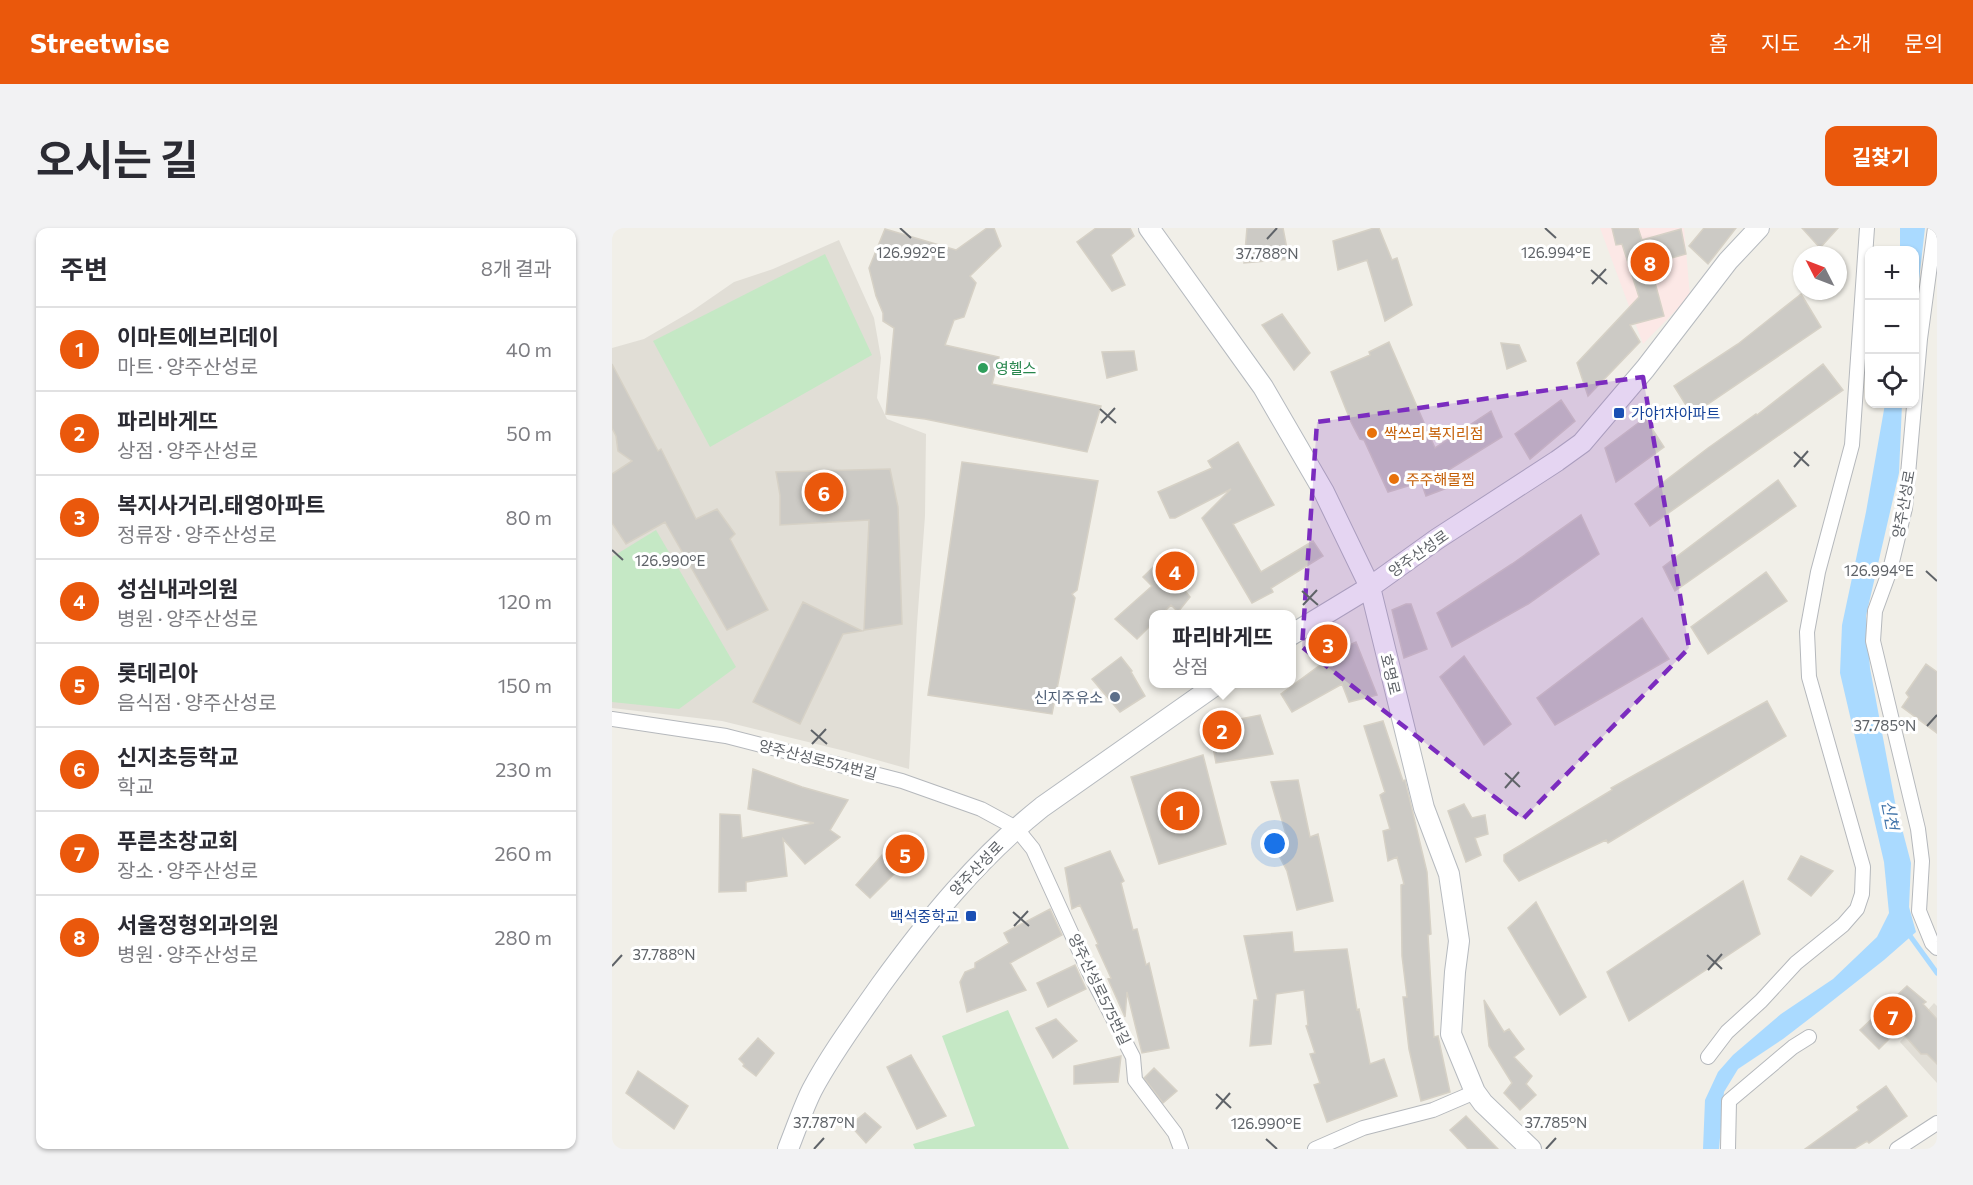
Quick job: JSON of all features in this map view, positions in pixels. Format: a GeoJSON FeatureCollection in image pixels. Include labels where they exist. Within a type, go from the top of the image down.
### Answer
{"type":"FeatureCollection","features":[{"type":"Feature","properties":{"kind":"street","name":"호명로"},"geometry":{"type":"LineString","coordinates":[[1149,228],[1263,387],[1324,492],[1370,587],[1424,808],[1449,874],[1459,941],[1451,1034],[1475,1092],[1531,1149]]}},
{"type":"Feature","properties":{"kind":"street","name":"양주산성로"},"geometry":{"type":"LineString","coordinates":[[1296,631],[1370,587],[1437,539],[1582,443],[1645,369],[1728,261],[1759,228]]}},
{"type":"Feature","properties":{"kind":"street"},"geometry":{"type":"LineString","coordinates":[[1708,1057],[1727,1032],[1761,1001],[1796,963],[1843,925],[1857,909],[1862,894],[1863,867],[1809,677],[1806,632],[1818,572],[1852,445],[1867,228]]}},
{"type":"Feature","properties":{"kind":"street","name":"양주산성로"},"geometry":{"type":"LineString","coordinates":[[1935,228],[1920,339],[1905,508],[1890,570],[1875,611],[1873,641],[1918,829],[1922,861],[1919,911],[1932,943],[1937,948]]}},
{"type":"Feature","properties":{"kind":"street","name":"양주산성로"},"geometry":{"type":"LineString","coordinates":[[788,1149],[812,1090],[856,1019],[908,948],[976,865],[1016,828],[1072,785],[1211,688]]}},
{"type":"Feature","properties":{"kind":"street","name":"양주산성로574번길"},"geometry":{"type":"LineString","coordinates":[[612,719],[726,736],[902,781],[981,809],[1016,828]]}},
{"type":"Feature","properties":{"kind":"street","name":"양주산성로575번길"},"geometry":{"type":"LineString","coordinates":[[1016,828],[1033,849],[1089,972],[1133,1056],[1135,1080],[1175,1133],[1181,1149]]}},
{"type":"Feature","properties":{"kind":"street"},"geometry":{"type":"LineString","coordinates":[[1728,1149],[1729,1101],[1793,1047],[1809,1037]]}},
{"type":"Feature","properties":{"kind":"street"},"geometry":{"type":"LineString","coordinates":[[1315,1149],[1363,1128],[1433,1110],[1475,1092]]}},
{"type":"Feature","properties":{"kind":"street"},"geometry":{"type":"LineString","coordinates":[[1897,1149],[1937,1123]]}},
{"type":"Feature","properties":{"kind":"highlighted area"},"geometry":{"type":"Polygon","coordinates":[[[1643,377],[1689,648],[1523,819],[1302,647],[1317,422],[1643,377]]]}},
{"type":"Feature","properties":{"kind":"shaded area"},"geometry":{"type":"Polygon","coordinates":[[[1600,228],[1684,228],[1690,296],[1643,344],[1600,228]]]}},
{"type":"Feature","properties":{"kind":"shaded area"},"geometry":{"type":"Polygon","coordinates":[[[839,240],[874,318],[881,358],[877,398],[887,419],[926,434],[925,516],[909,769],[722,721],[612,708],[612,348],[644,339],[692,311],[734,282],[773,269],[839,240]]]}},
{"type":"Feature","properties":{"kind":"shaded area"},"geometry":{"type":"Polygon","coordinates":[[[1934,1003],[1937,1006],[1937,1083],[1900,1042],[1934,1003]]]}},
{"type":"Feature","properties":{"kind":"green space"},"geometry":{"type":"Polygon","coordinates":[[[825,254],[872,355],[710,447],[653,341],[825,254]]]}},
{"type":"Feature","properties":{"kind":"green space"},"geometry":{"type":"Polygon","coordinates":[[[656,530],[736,667],[679,709],[612,702],[612,557],[656,530]]]}},
{"type":"Feature","properties":{"kind":"green space"},"geometry":{"type":"Polygon","coordinates":[[[1008,1010],[1069,1149],[915,1149],[913,1144],[975,1126],[942,1036],[1008,1010]]]}},
{"type":"Feature","properties":{"kind":"water"},"geometry":{"type":"Polygon","coordinates":[[[1900,228],[1925,228],[1919,280],[1919,246],[1900,246],[1900,228]]]}},
{"type":"Feature","properties":{"kind":"water","name":"신천"},"geometry":{"type":"Polygon","coordinates":[[[1884,408],[1902,408],[1899,473],[1866,616],[1870,668],[1895,802],[1911,863],[1909,907],[1916,932],[1822,1009],[1738,1069],[1724,1092],[1719,1149],[1703,1149],[1705,1100],[1718,1072],[1733,1055],[1781,1014],[1833,979],[1877,937],[1889,913],[1884,862],[1840,673],[1842,625],[1866,512],[1884,408]]]}},
{"type":"Feature","properties":{"kind":"building"},"geometry":{"type":"Polygon","coordinates":[[[987,228],[994,228],[1001,246],[970,276],[976,283],[964,317],[954,320],[945,345],[999,357],[992,384],[1101,406],[1087,452],[925,419],[886,414],[894,328],[883,321],[883,313],[869,268],[885,229],[956,250],[987,228]]]}},
{"type":"Feature","properties":{"kind":"building"},"geometry":{"type":"Polygon","coordinates":[[[1096,228],[1130,228],[1134,236],[1111,255],[1125,285],[1112,291],[1077,242],[1096,228]]]}},
{"type":"Feature","properties":{"kind":"building"},"geometry":{"type":"Polygon","coordinates":[[[1247,228],[1283,228],[1289,259],[1244,263],[1247,228]]]}},
{"type":"Feature","properties":{"kind":"building"},"geometry":{"type":"Polygon","coordinates":[[[1379,228],[1392,260],[1397,258],[1412,305],[1385,321],[1367,260],[1338,270],[1333,241],[1379,228]]]}},
{"type":"Feature","properties":{"kind":"building"},"geometry":{"type":"Polygon","coordinates":[[[1612,228],[1638,228],[1642,240],[1681,229],[1686,254],[1650,264],[1664,316],[1630,325],[1640,342],[1588,396],[1577,363],[1639,297],[1622,244],[1616,245],[1612,228]]]}},
{"type":"Feature","properties":{"kind":"building"},"geometry":{"type":"Polygon","coordinates":[[[1704,228],[1736,228],[1708,264],[1689,246],[1704,228]]]}},
{"type":"Feature","properties":{"kind":"building"},"geometry":{"type":"Polygon","coordinates":[[[1802,228],[1838,228],[1822,246],[1818,246],[1802,228]]]}},
{"type":"Feature","properties":{"kind":"building"},"geometry":{"type":"Polygon","coordinates":[[[1793,300],[1805,300],[1821,327],[1692,415],[1674,386],[1738,344],[1793,300]]]}},
{"type":"Feature","properties":{"kind":"building"},"geometry":{"type":"Polygon","coordinates":[[[1282,314],[1310,353],[1294,370],[1262,325],[1282,314]]]}},
{"type":"Feature","properties":{"kind":"building"},"geometry":{"type":"Polygon","coordinates":[[[1389,342],[1435,448],[1491,411],[1502,437],[1442,474],[1447,488],[1426,496],[1421,482],[1388,492],[1364,440],[1360,439],[1351,422],[1331,372],[1370,355],[1369,352],[1389,342]]]}},
{"type":"Feature","properties":{"kind":"building"},"geometry":{"type":"Polygon","coordinates":[[[1501,343],[1519,345],[1526,361],[1507,369],[1501,343]]]}},
{"type":"Feature","properties":{"kind":"building"},"geometry":{"type":"Polygon","coordinates":[[[1134,351],[1137,370],[1107,378],[1102,352],[1134,351]]]}},
{"type":"Feature","properties":{"kind":"building"},"geometry":{"type":"Polygon","coordinates":[[[612,364],[658,451],[661,449],[696,519],[717,509],[735,534],[730,539],[768,610],[727,630],[665,522],[626,544],[612,523],[612,474],[632,461],[618,451],[616,436],[612,428],[612,364]]]}},
{"type":"Feature","properties":{"kind":"building"},"geometry":{"type":"Polygon","coordinates":[[[1823,364],[1843,390],[1650,526],[1635,504],[1823,364]]]}},
{"type":"Feature","properties":{"kind":"building"},"geometry":{"type":"Polygon","coordinates":[[[1561,400],[1575,421],[1530,459],[1515,434],[1561,400]]]}},
{"type":"Feature","properties":{"kind":"building"},"geometry":{"type":"Polygon","coordinates":[[[1645,418],[1664,447],[1616,482],[1605,448],[1645,418]]]}},
{"type":"Feature","properties":{"kind":"building"},"geometry":{"type":"Polygon","coordinates":[[[1238,442],[1274,505],[1233,524],[1261,572],[1313,541],[1323,556],[1271,588],[1273,592],[1252,603],[1202,518],[1231,489],[1175,518],[1170,518],[1158,492],[1212,468],[1208,461],[1238,442]]]}},
{"type":"Feature","properties":{"kind":"building"},"geometry":{"type":"Polygon","coordinates":[[[962,462],[1098,481],[1077,590],[1072,594],[1075,598],[1052,714],[928,695],[962,462]]]}},
{"type":"Feature","properties":{"kind":"building"},"geometry":{"type":"Polygon","coordinates":[[[890,469],[898,507],[902,624],[864,630],[869,520],[780,525],[780,495],[776,472],[890,469]]]}},
{"type":"Feature","properties":{"kind":"building"},"geometry":{"type":"Polygon","coordinates":[[[1778,480],[1796,506],[1675,591],[1663,567],[1778,480]]]}},
{"type":"Feature","properties":{"kind":"building"},"geometry":{"type":"Polygon","coordinates":[[[1581,515],[1599,554],[1528,604],[1452,647],[1437,613],[1581,515]]]}},
{"type":"Feature","properties":{"kind":"building"},"geometry":{"type":"Polygon","coordinates":[[[1168,553],[1185,569],[1176,579],[1190,597],[1180,610],[1176,610],[1171,605],[1166,610],[1149,610],[1149,627],[1137,639],[1115,619],[1152,586],[1143,577],[1168,553]]]}},
{"type":"Feature","properties":{"kind":"building"},"geometry":{"type":"Polygon","coordinates":[[[1766,572],[1787,601],[1708,654],[1691,627],[1766,572]]]}},
{"type":"Feature","properties":{"kind":"building"},"geometry":{"type":"Polygon","coordinates":[[[803,602],[862,631],[843,634],[800,724],[753,702],[803,602]]]}},
{"type":"Feature","properties":{"kind":"building"},"geometry":{"type":"Polygon","coordinates":[[[1411,604],[1427,649],[1404,658],[1392,610],[1411,604]]]}},
{"type":"Feature","properties":{"kind":"building"},"geometry":{"type":"Polygon","coordinates":[[[1642,618],[1669,659],[1555,725],[1537,698],[1642,618]]]}},
{"type":"Feature","properties":{"kind":"building"},"geometry":{"type":"Polygon","coordinates":[[[1356,642],[1377,695],[1349,702],[1342,684],[1292,712],[1281,694],[1289,688],[1296,688],[1296,683],[1331,657],[1330,654],[1356,642]]]}},
{"type":"Feature","properties":{"kind":"building"},"geometry":{"type":"Polygon","coordinates":[[[1464,656],[1511,724],[1484,745],[1440,677],[1464,656]]]}},
{"type":"Feature","properties":{"kind":"building"},"geometry":{"type":"Polygon","coordinates":[[[1121,657],[1132,671],[1145,696],[1120,712],[1092,679],[1121,657]]]}},
{"type":"Feature","properties":{"kind":"building"},"geometry":{"type":"Polygon","coordinates":[[[1926,664],[1937,672],[1937,733],[1902,707],[1909,697],[1906,693],[1926,664]]]}},
{"type":"Feature","properties":{"kind":"building"},"geometry":{"type":"Polygon","coordinates":[[[1767,701],[1786,736],[1608,843],[1606,840],[1519,881],[1504,861],[1504,855],[1612,790],[1611,788],[1767,701]]]}},
{"type":"Feature","properties":{"kind":"building"},"geometry":{"type":"Polygon","coordinates":[[[1260,715],[1273,754],[1216,763],[1209,725],[1260,715]]]}},
{"type":"Feature","properties":{"kind":"building"},"geometry":{"type":"Polygon","coordinates":[[[1383,721],[1403,781],[1405,780],[1427,872],[1434,1037],[1438,1036],[1450,1092],[1421,1101],[1409,1049],[1403,997],[1407,997],[1402,956],[1401,885],[1404,884],[1397,857],[1388,861],[1383,831],[1390,829],[1380,795],[1385,792],[1364,726],[1383,721]]]}},
{"type":"Feature","properties":{"kind":"building"},"geometry":{"type":"Polygon","coordinates":[[[1203,755],[1226,844],[1159,864],[1131,777],[1203,755]]]}},
{"type":"Feature","properties":{"kind":"building"},"geometry":{"type":"Polygon","coordinates":[[[753,769],[802,787],[848,800],[830,830],[840,837],[805,864],[783,839],[787,876],[746,882],[746,891],[719,892],[720,814],[740,815],[742,838],[814,823],[748,809],[753,769]]]}},
{"type":"Feature","properties":{"kind":"building"},"geometry":{"type":"Polygon","coordinates":[[[1298,780],[1310,837],[1318,834],[1333,901],[1297,910],[1287,871],[1276,850],[1289,845],[1271,782],[1298,780]]]}},
{"type":"Feature","properties":{"kind":"building"},"geometry":{"type":"Polygon","coordinates":[[[1464,804],[1472,818],[1485,815],[1488,834],[1475,838],[1481,855],[1466,862],[1448,811],[1464,804]]]}},
{"type":"Feature","properties":{"kind":"building"},"geometry":{"type":"Polygon","coordinates":[[[896,839],[914,854],[870,898],[856,885],[896,839]]]}},
{"type":"Feature","properties":{"kind":"building"},"geometry":{"type":"Polygon","coordinates":[[[1110,851],[1124,881],[1121,883],[1133,930],[1137,929],[1146,965],[1149,963],[1169,1048],[1142,1053],[1127,992],[1125,1017],[1108,979],[1111,978],[1096,945],[1098,944],[1080,905],[1072,909],[1065,868],[1110,851]]]}},
{"type":"Feature","properties":{"kind":"building"},"geometry":{"type":"Polygon","coordinates":[[[1801,856],[1833,871],[1811,896],[1788,879],[1801,856]]]}},
{"type":"Feature","properties":{"kind":"building"},"geometry":{"type":"Polygon","coordinates":[[[1743,881],[1760,934],[1629,1021],[1607,972],[1743,881]]]}},
{"type":"Feature","properties":{"kind":"building"},"geometry":{"type":"Polygon","coordinates":[[[1536,902],[1586,997],[1560,1015],[1508,928],[1536,902]]]}},
{"type":"Feature","properties":{"kind":"building"},"geometry":{"type":"Polygon","coordinates":[[[1050,909],[1062,935],[1010,963],[1026,990],[967,1012],[960,982],[965,972],[975,968],[975,963],[1009,943],[1004,933],[1050,909]]]}},
{"type":"Feature","properties":{"kind":"building"},"geometry":{"type":"Polygon","coordinates":[[[1292,932],[1294,952],[1347,949],[1357,1010],[1359,1009],[1370,1064],[1384,1059],[1397,1096],[1327,1122],[1314,1085],[1320,1083],[1310,1054],[1315,1053],[1306,1026],[1308,1025],[1304,990],[1276,994],[1271,1044],[1250,1046],[1254,1000],[1258,1000],[1244,936],[1292,932]]]}},
{"type":"Feature","properties":{"kind":"building"},"geometry":{"type":"Polygon","coordinates":[[[1075,965],[1086,989],[1048,1007],[1037,983],[1075,965]]]}},
{"type":"Feature","properties":{"kind":"building"},"geometry":{"type":"Polygon","coordinates":[[[1907,986],[1926,1002],[1923,1004],[1937,1019],[1937,1064],[1927,1054],[1921,1054],[1899,1029],[1879,1049],[1860,1030],[1907,986]]]}},
{"type":"Feature","properties":{"kind":"building"},"geometry":{"type":"Polygon","coordinates":[[[1484,1000],[1504,1032],[1509,1029],[1524,1049],[1514,1057],[1532,1076],[1526,1084],[1536,1095],[1520,1110],[1504,1093],[1512,1083],[1489,1046],[1484,1000]]]}},
{"type":"Feature","properties":{"kind":"building"},"geometry":{"type":"Polygon","coordinates":[[[1056,1019],[1077,1041],[1053,1058],[1036,1028],[1056,1019]]]}},
{"type":"Feature","properties":{"kind":"building"},"geometry":{"type":"Polygon","coordinates":[[[758,1038],[774,1053],[756,1076],[743,1066],[744,1064],[739,1059],[758,1038]]]}},
{"type":"Feature","properties":{"kind":"building"},"geometry":{"type":"Polygon","coordinates":[[[911,1055],[946,1116],[917,1129],[887,1067],[911,1055]]]}},
{"type":"Feature","properties":{"kind":"building"},"geometry":{"type":"Polygon","coordinates":[[[1121,1056],[1118,1082],[1074,1084],[1074,1066],[1121,1056]]]}},
{"type":"Feature","properties":{"kind":"building"},"geometry":{"type":"Polygon","coordinates":[[[1154,1068],[1177,1091],[1163,1103],[1144,1078],[1154,1068]]]}},
{"type":"Feature","properties":{"kind":"building"},"geometry":{"type":"Polygon","coordinates":[[[638,1071],[688,1106],[674,1129],[626,1093],[638,1071]]]}},
{"type":"Feature","properties":{"kind":"building"},"geometry":{"type":"Polygon","coordinates":[[[1886,1086],[1907,1116],[1869,1143],[1867,1141],[1854,1149],[1805,1149],[1859,1110],[1857,1107],[1886,1086]]]}},
{"type":"Feature","properties":{"kind":"building"},"geometry":{"type":"Polygon","coordinates":[[[865,1113],[881,1127],[866,1143],[850,1125],[865,1113]]]}},
{"type":"Feature","properties":{"kind":"building"},"geometry":{"type":"Polygon","coordinates":[[[1466,1116],[1498,1149],[1468,1149],[1450,1130],[1466,1116]]]}},
{"type":"Feature","properties":{"kind":"waterway"},"geometry":{"type":"LineString","coordinates":[[1908,933],[1937,973]]}},
{"type":"Feature","properties":{"kind":"place","name":"서울정형외과의원"},"geometry":{"type":"Point","coordinates":[1650,262]}},
{"type":"Feature","properties":{"kind":"place","name":"영헬스"},"geometry":{"type":"Point","coordinates":[983,368]}},
{"type":"Feature","properties":{"kind":"place","name":"가야1차아파트"},"geometry":{"type":"Point","coordinates":[1619,413]}},
{"type":"Feature","properties":{"kind":"place","name":"싹쓰리 복지리점"},"geometry":{"type":"Point","coordinates":[1372,433]}},
{"type":"Feature","properties":{"kind":"place","name":"주주해물찜"},"geometry":{"type":"Point","coordinates":[1394,479]}},
{"type":"Feature","properties":{"kind":"place","name":"신지초등학교"},"geometry":{"type":"Point","coordinates":[824,492]}},
{"type":"Feature","properties":{"kind":"place","name":"성심내과의원"},"geometry":{"type":"Point","coordinates":[1175,571]}},
{"type":"Feature","properties":{"kind":"place","name":"복지사거리.태영아파트"},"geometry":{"type":"Point","coordinates":[1328,644]}},
{"type":"Feature","properties":{"kind":"place","name":"신지주유소"},"geometry":{"type":"Point","coordinates":[1115,697]}},
{"type":"Feature","properties":{"kind":"place","name":"파리바게뜨"},"geometry":{"type":"Point","coordinates":[1222,730]}},
{"type":"Feature","properties":{"kind":"place","name":"이마트에브리데이"},"geometry":{"type":"Point","coordinates":[1180,811]}},
{"type":"Feature","properties":{"kind":"place","name":"롯데리아"},"geometry":{"type":"Point","coordinates":[905,854]}},
{"type":"Feature","properties":{"kind":"place","name":"백석중학교"},"geometry":{"type":"Point","coordinates":[971,916]}},
{"type":"Feature","properties":{"kind":"place","name":"푸른초창교회"},"geometry":{"type":"Point","coordinates":[1893,1016]}}]}
